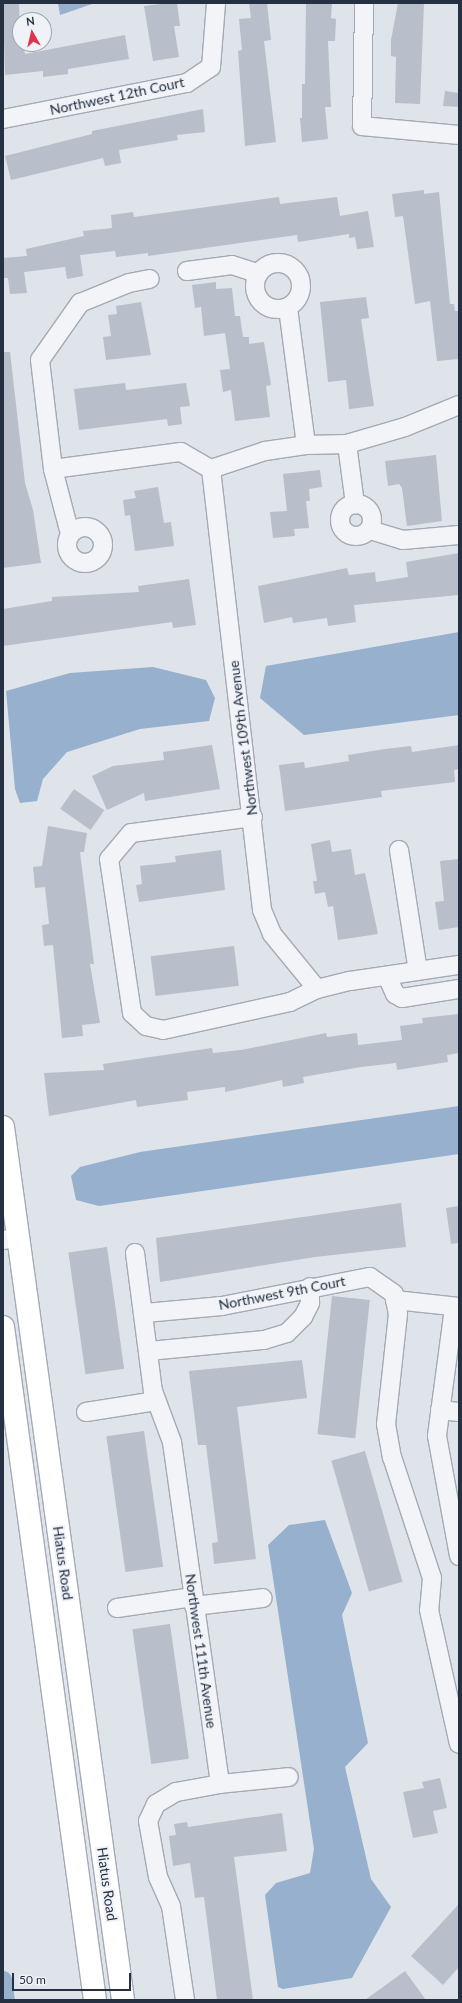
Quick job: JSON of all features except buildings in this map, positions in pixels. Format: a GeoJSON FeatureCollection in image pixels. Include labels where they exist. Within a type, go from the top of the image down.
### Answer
{"type":"FeatureCollection","features":[{"type":"Feature","properties":{"kind":"main road","name":"Hiatus Road"},"geometry":{"type":"LineString","coordinates":[[3,1127],[11,1239],[123,2000]]}},
{"type":"Feature","properties":{"kind":"main road","name":"Hiatus Road"},"geometry":{"type":"LineString","coordinates":[[3,1327],[95,2000]]}},
{"type":"Feature","properties":{"kind":"street","name":"Northwest 12th Court"},"geometry":{"type":"LineString","coordinates":[[3,119],[187,83],[211,67],[216,3]]}},
{"type":"Feature","properties":{"kind":"street"},"geometry":{"type":"LineString","coordinates":[[364,3],[362,126],[459,135]]}},
{"type":"Feature","properties":{"kind":"street"},"geometry":{"type":"LineString","coordinates":[[288,308],[273,309],[260,301],[255,288],[259,274],[279,263],[294,269],[302,290],[288,308],[306,445]]}},
{"type":"Feature","properties":{"kind":"street"},"geometry":{"type":"LineString","coordinates":[[187,271],[232,265],[259,274]]}},
{"type":"Feature","properties":{"kind":"street"},"geometry":{"type":"LineString","coordinates":[[70,534],[53,469],[40,360],[54,336],[72,311],[93,295],[150,279]]}},
{"type":"Feature","properties":{"kind":"street"},"geometry":{"type":"LineString","coordinates":[[53,469],[181,452],[211,469],[265,451],[306,445],[347,444],[405,427],[459,405]]}},
{"type":"Feature","properties":{"kind":"street"},"geometry":{"type":"LineString","coordinates":[[347,444],[354,504]]}},
{"type":"Feature","properties":{"kind":"street","name":"Northwest 109th Avenue"},"geometry":{"type":"LineString","coordinates":[[211,469],[253,817],[262,910],[272,934],[317,989]]}},
{"type":"Feature","properties":{"kind":"street"},"geometry":{"type":"LineString","coordinates":[[370,530],[373,520],[370,510],[354,504],[343,510],[341,526],[354,536],[370,530],[403,540],[459,535]]}},
{"type":"Feature","properties":{"kind":"street"},"geometry":{"type":"LineString","coordinates":[[253,817],[131,833],[119,844],[109,859],[132,1013],[146,1026],[170,1028],[290,1002],[317,989],[459,965]]}},
{"type":"Feature","properties":{"kind":"street"},"geometry":{"type":"LineString","coordinates":[[399,850],[418,972]]}},
{"type":"Feature","properties":{"kind":"street"},"geometry":{"type":"LineString","coordinates":[[387,976],[395,994],[402,998],[459,989]]}},
{"type":"Feature","properties":{"kind":"street","name":"Northwest 111th Avenue"},"geometry":{"type":"LineString","coordinates":[[135,1253],[145,1313],[156,1400],[172,1442],[220,1784]]}},
{"type":"Feature","properties":{"kind":"street","name":"Northwest 9th Court"},"geometry":{"type":"LineString","coordinates":[[145,1313],[222,1306],[310,1287],[370,1277],[394,1294],[396,1300]]}},
{"type":"Feature","properties":{"kind":"street"},"geometry":{"type":"LineString","coordinates":[[149,1351],[264,1340],[288,1333],[303,1317],[310,1303],[310,1287]]}},
{"type":"Feature","properties":{"kind":"street"},"geometry":{"type":"LineString","coordinates":[[459,1556],[437,1436],[457,1308],[396,1300],[398,1314],[386,1424],[392,1457],[432,1578],[429,1614],[459,1744]]}},
{"type":"Feature","properties":{"kind":"street"},"geometry":{"type":"LineString","coordinates":[[86,1412],[156,1400]]}},
{"type":"Feature","properties":{"kind":"street"},"geometry":{"type":"LineString","coordinates":[[440,1410],[459,1412]]}},
{"type":"Feature","properties":{"kind":"street"},"geometry":{"type":"LineString","coordinates":[[117,1608],[194,1601],[263,1598]]}},
{"type":"Feature","properties":{"kind":"street"},"geometry":{"type":"LineString","coordinates":[[185,2000],[171,1906],[158,1877],[148,1822],[156,1804],[176,1792],[220,1784],[289,1776]]}},
{"type":"Feature","properties":{"kind":"water"},"geometry":{"type":"Polygon","coordinates":[[[58,3],[95,3],[60,15],[58,3]]]}},
{"type":"Feature","properties":{"kind":"water"},"geometry":{"type":"Polygon","coordinates":[[[459,632],[459,715],[304,735],[260,698],[266,666],[459,632]]]}},
{"type":"Feature","properties":{"kind":"water"},"geometry":{"type":"Polygon","coordinates":[[[153,667],[206,680],[215,698],[209,721],[140,729],[67,752],[43,779],[37,801],[20,803],[15,789],[6,691],[70,673],[153,667]]]}},
{"type":"Feature","properties":{"kind":"water"},"geometry":{"type":"Polygon","coordinates":[[[459,1106],[459,1154],[99,1206],[76,1200],[71,1176],[80,1167],[140,1152],[459,1106]]]}},
{"type":"Feature","properties":{"kind":"water"},"geometry":{"type":"Polygon","coordinates":[[[325,1520],[352,1593],[342,1615],[368,1743],[345,1767],[371,1879],[391,1907],[352,1978],[283,1989],[278,1987],[265,1895],[276,1883],[310,1873],[314,1849],[268,1545],[289,1525],[325,1520]]]}},
{"type":"Feature","properties":{"kind":"waterway"},"geometry":{"type":"LineString","coordinates":[[3,1979],[6,2000]]}}]}
